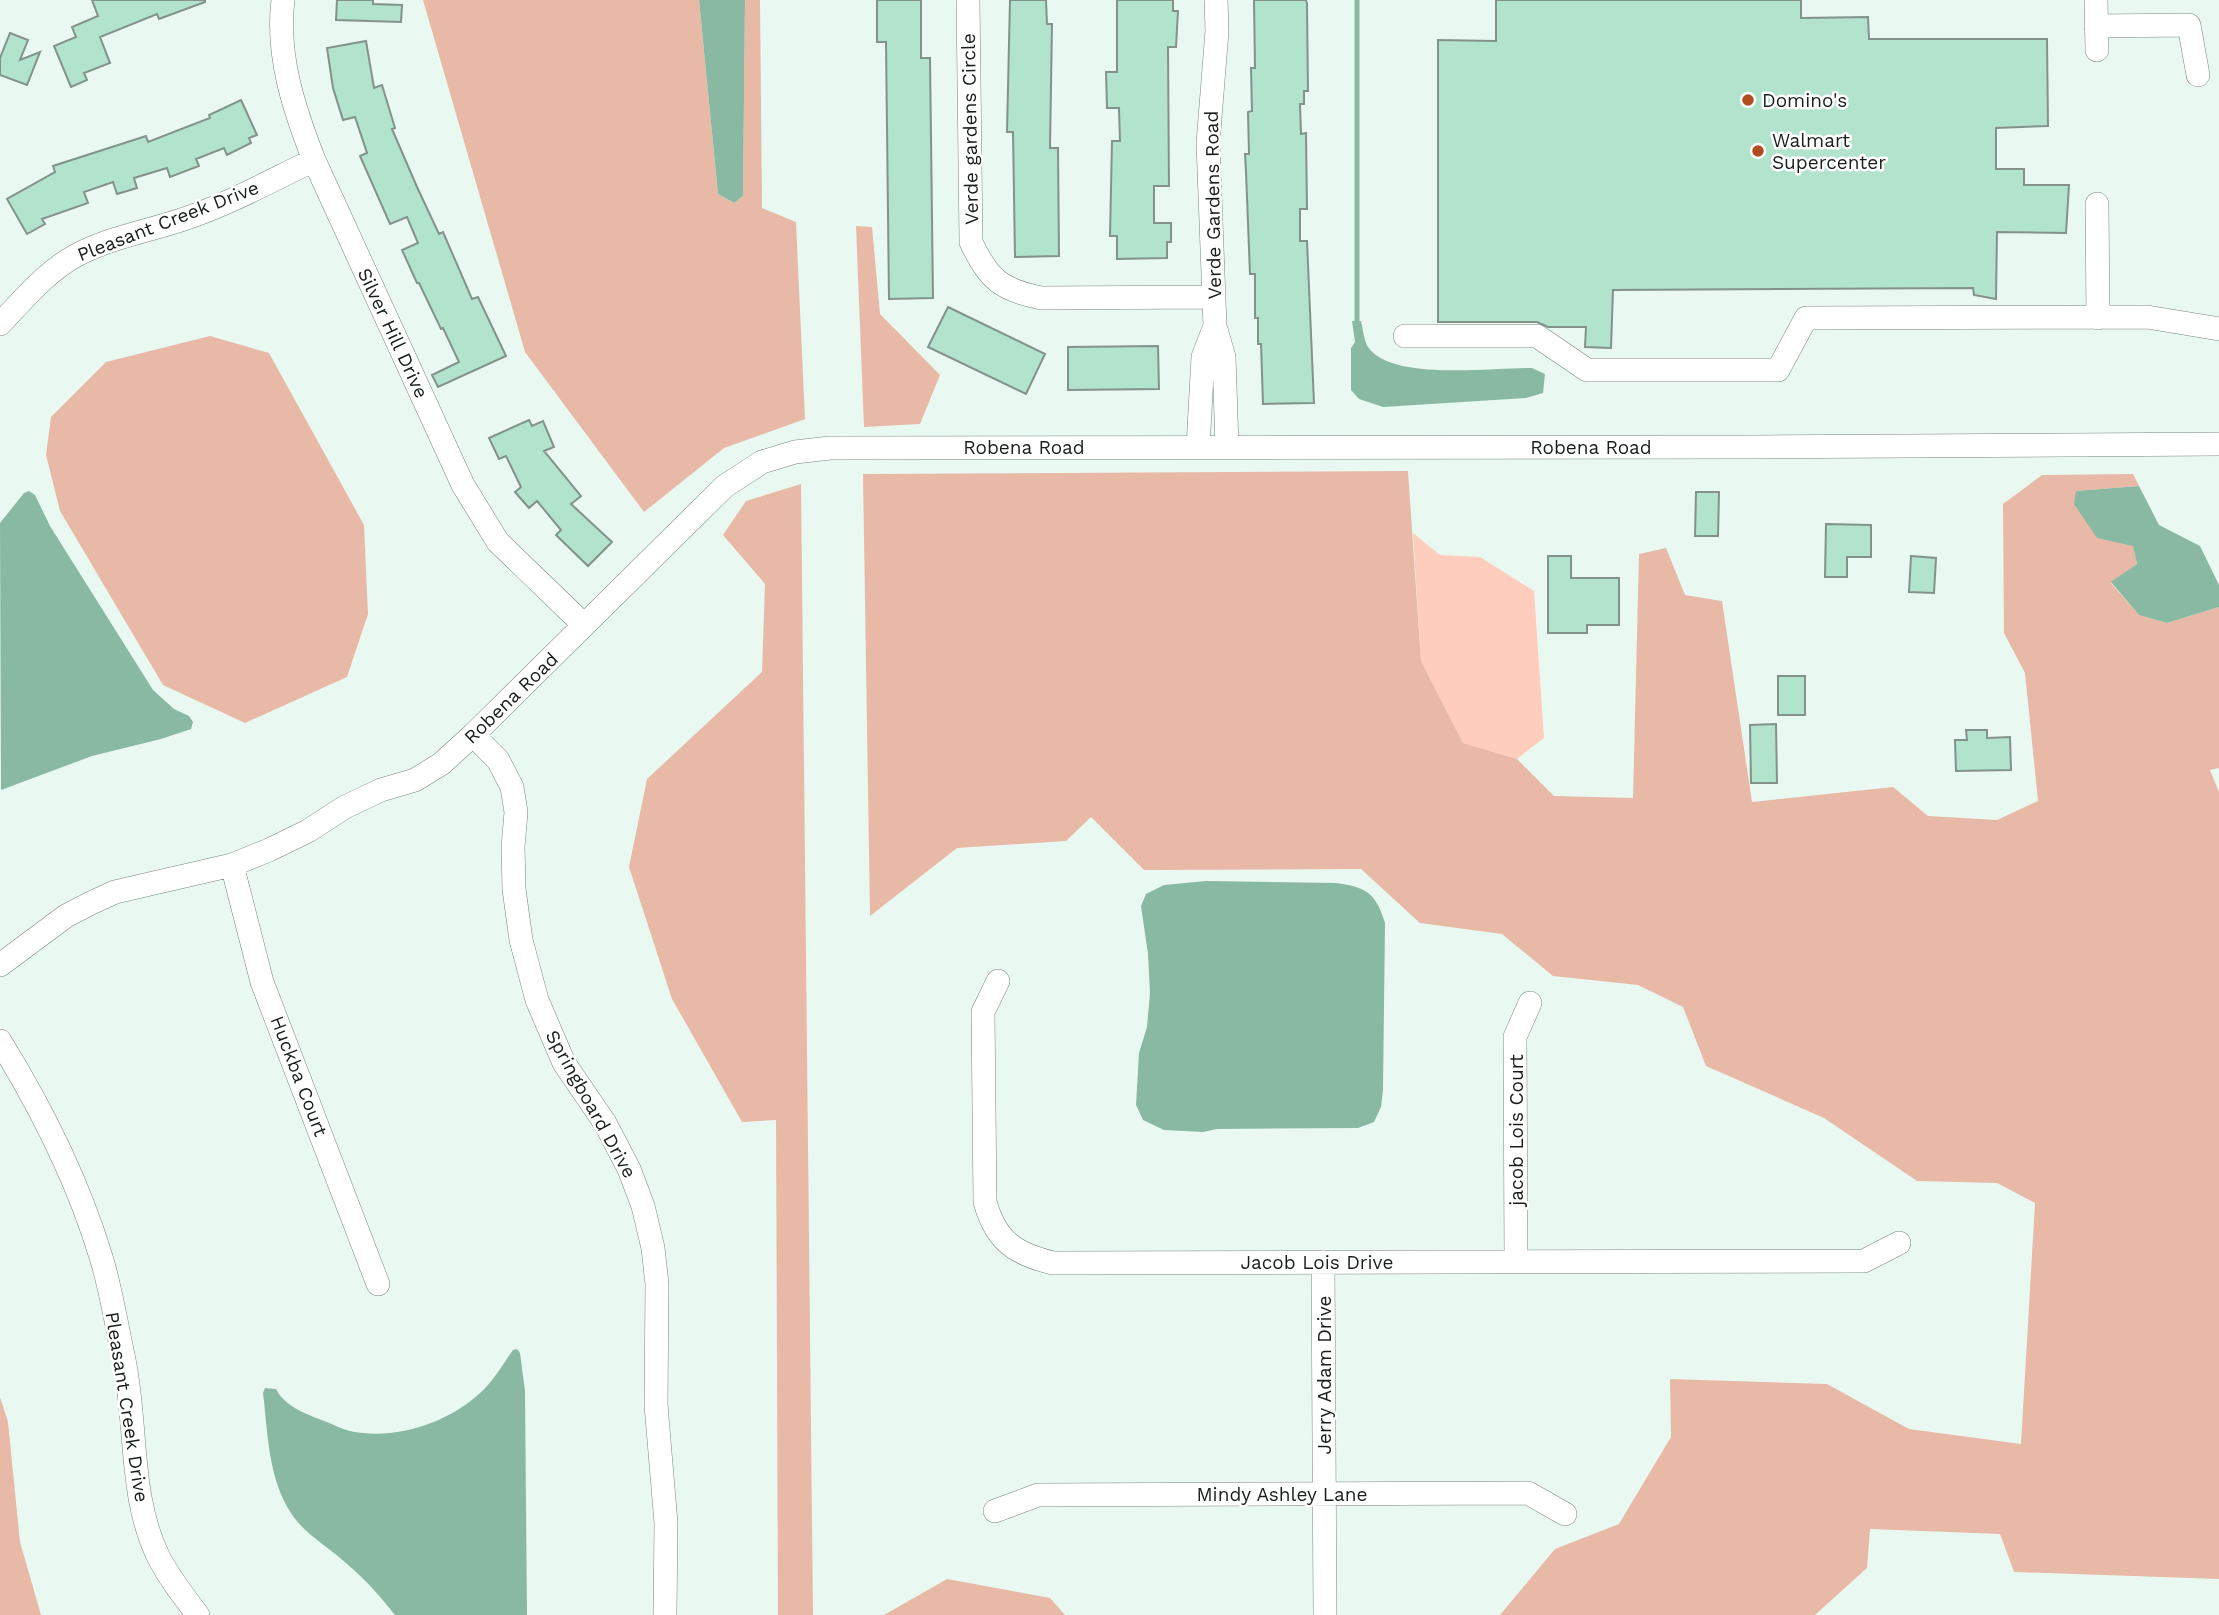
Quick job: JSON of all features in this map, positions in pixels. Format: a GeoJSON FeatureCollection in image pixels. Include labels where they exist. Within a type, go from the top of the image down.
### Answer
{"type":"FeatureCollection","features":[{"type":"Feature","properties":{"kind":"street","name":"Silver Hill Drive"},"geometry":{"type":"LineString","coordinates":[[283,0],[284,61],[294,109],[314,160],[463,485],[498,542],[584,625]]}},
{"type":"Feature","properties":{"kind":"street","name":"Verde gardens Circle"},"geometry":{"type":"LineString","coordinates":[[968,0],[971,242],[981,264],[995,280],[1015,293],[1041,298],[1213,298]]}},
{"type":"Feature","properties":{"kind":"street","name":"Verde Gardens Road"},"geometry":{"type":"LineString","coordinates":[[1216,0],[1217,31],[1208,143],[1213,298],[1215,326],[1224,357],[1227,447]]}},
{"type":"Feature","properties":{"kind":"street"},"geometry":{"type":"LineString","coordinates":[[2096,0],[2096,50]]}},
{"type":"Feature","properties":{"kind":"street"},"geometry":{"type":"LineString","coordinates":[[2096,26],[2189,25],[2198,75]]}},
{"type":"Feature","properties":{"kind":"street","name":"Pleasant Creek Drive"},"geometry":{"type":"LineString","coordinates":[[0,324],[49,274],[74,256],[102,243],[187,218],[223,204],[314,160]]}},
{"type":"Feature","properties":{"kind":"street"},"geometry":{"type":"LineString","coordinates":[[2097,204],[2098,318]]}},
{"type":"Feature","properties":{"kind":"street"},"geometry":{"type":"LineString","coordinates":[[1405,336],[1537,336],[1587,370],[1778,370],[1806,318],[2147,317],[2219,329]]}},
{"type":"Feature","properties":{"kind":"street","name":"Verde Gardens Road"},"geometry":{"type":"LineString","coordinates":[[1198,447],[1203,357],[1215,326]]}},
{"type":"Feature","properties":{"kind":"street","name":"Robena Road"},"geometry":{"type":"LineString","coordinates":[[0,965],[66,916],[115,892],[232,864],[269,850],[308,831],[345,807],[381,790],[415,780],[441,764],[725,486],[762,463],[795,452],[830,448],[2219,444]]}},
{"type":"Feature","properties":{"kind":"street","name":"Springboard Drive"},"geometry":{"type":"LineString","coordinates":[[473,735],[498,760],[512,787],[516,812],[514,888],[521,940],[537,1000],[564,1063],[605,1123],[629,1169],[643,1206],[653,1248],[657,1284],[656,1405],[666,1523],[665,1615]]}},
{"type":"Feature","properties":{"kind":"street","name":"Huckba Court"},"geometry":{"type":"LineString","coordinates":[[232,864],[262,982],[378,1284]]}},
{"type":"Feature","properties":{"kind":"street","name":"Jacob Lois Drive"},"geometry":{"type":"LineString","coordinates":[[998,981],[983,1012],[985,1202],[991,1222],[1006,1242],[1028,1257],[1053,1263],[1864,1261],[1899,1244]]}},
{"type":"Feature","properties":{"kind":"street","name":"jacob Lois Court"},"geometry":{"type":"LineString","coordinates":[[1516,1261],[1516,1037],[1530,1003]]}},
{"type":"Feature","properties":{"kind":"street","name":"Pleasant Creek Drive"},"geometry":{"type":"LineString","coordinates":[[0,1041],[26,1083],[51,1133],[102,1259],[124,1360],[133,1421],[136,1471],[144,1516],[159,1557],[178,1590],[198,1615]]}},
{"type":"Feature","properties":{"kind":"street","name":"Jerry Adam Drive"},"geometry":{"type":"LineString","coordinates":[[1323,1262],[1325,1615]]}},
{"type":"Feature","properties":{"kind":"street","name":"Mindy Ashley Lane"},"geometry":{"type":"LineString","coordinates":[[996,1511],[1038,1495],[1528,1493],[1565,1514]]}},
{"type":"Feature","properties":{"kind":"shaded area"},"geometry":{"type":"Polygon","coordinates":[[[423,0],[699,0],[718,194],[734,203],[743,196],[745,0],[760,0],[762,208],[796,222],[805,419],[724,448],[644,512],[525,352],[423,0]]]}},
{"type":"Feature","properties":{"kind":"shaded area"},"geometry":{"type":"Polygon","coordinates":[[[699,0],[745,0],[743,196],[734,203],[718,194],[699,0]]]}},
{"type":"Feature","properties":{"kind":"shaded area"},"geometry":{"type":"Polygon","coordinates":[[[856,226],[872,227],[880,314],[940,375],[920,424],[864,427],[856,226]]]}},
{"type":"Feature","properties":{"kind":"shaded area"},"geometry":{"type":"Polygon","coordinates":[[[1352,321],[1361,321],[1368,347],[1380,358],[1421,369],[1532,368],[1545,374],[1543,393],[1526,398],[1383,407],[1359,399],[1351,390],[1351,348],[1355,342],[1352,321]]]}},
{"type":"Feature","properties":{"kind":"shaded area"},"geometry":{"type":"Polygon","coordinates":[[[210,336],[269,353],[364,525],[368,614],[347,677],[245,723],[163,685],[60,511],[46,455],[51,417],[106,362],[210,336]]]}},
{"type":"Feature","properties":{"kind":"shaded area"},"geometry":{"type":"Polygon","coordinates":[[[1408,471],[1421,661],[1463,743],[1517,759],[1554,796],[1633,798],[1639,554],[1666,548],[1685,595],[1722,601],[1752,802],[1893,787],[1928,816],[1997,820],[2038,801],[2025,673],[2004,633],[2003,504],[2042,475],[2133,474],[2139,486],[2076,491],[2133,545],[2137,564],[2111,583],[2139,615],[2167,623],[2219,607],[2219,768],[2210,770],[2219,792],[2219,1579],[2014,1572],[2000,1534],[1870,1529],[1867,1568],[1815,1615],[1500,1615],[1555,1549],[1619,1524],[1671,1437],[1670,1379],[1827,1384],[1909,1429],[2021,1444],[2035,1203],[1997,1183],[1917,1181],[1824,1118],[1706,1066],[1683,1007],[1638,985],[1553,976],[1502,934],[1420,923],[1361,869],[1144,870],[1091,817],[1066,841],[957,848],[870,916],[863,474],[1408,471]]]}},
{"type":"Feature","properties":{"kind":"shaded area"},"geometry":{"type":"Polygon","coordinates":[[[801,484],[813,1615],[778,1615],[776,1120],[742,1122],[672,999],[629,867],[647,779],[762,672],[765,584],[723,535],[746,501],[801,484]]]}},
{"type":"Feature","properties":{"kind":"shaded area"},"geometry":{"type":"Polygon","coordinates":[[[2139,486],[2159,525],[2200,546],[2219,585],[2219,607],[2167,623],[2139,615],[2111,582],[2137,564],[2133,546],[2097,538],[2074,504],[2076,491],[2139,486]]]}},
{"type":"Feature","properties":{"kind":"shaded area"},"geometry":{"type":"Polygon","coordinates":[[[29,491],[35,495],[50,526],[153,690],[174,709],[189,716],[193,722],[191,729],[92,756],[1,790],[0,523],[24,493],[29,491]]]}},
{"type":"Feature","properties":{"kind":"shaded area"},"geometry":{"type":"Polygon","coordinates":[[[1413,533],[1440,555],[1480,557],[1534,591],[1544,738],[1517,759],[1463,743],[1421,661],[1413,533]]]}},
{"type":"Feature","properties":{"kind":"shaded area"},"geometry":{"type":"Polygon","coordinates":[[[1206,881],[1336,883],[1368,893],[1378,905],[1385,923],[1383,1090],[1381,1107],[1374,1122],[1358,1128],[1217,1129],[1203,1132],[1164,1130],[1143,1120],[1136,1105],[1139,1053],[1147,1027],[1150,993],[1141,906],[1146,894],[1164,885],[1206,881]]]}},
{"type":"Feature","properties":{"kind":"shaded area"},"geometry":{"type":"Polygon","coordinates":[[[517,1349],[520,1353],[525,1391],[527,1615],[395,1615],[360,1576],[310,1534],[291,1513],[273,1470],[263,1393],[265,1388],[276,1389],[297,1409],[347,1430],[384,1434],[420,1427],[467,1404],[485,1389],[513,1350],[517,1349]]]}},
{"type":"Feature","properties":{"kind":"shaded area"},"geometry":{"type":"Polygon","coordinates":[[[0,1397],[8,1422],[20,1542],[41,1615],[0,1615],[0,1397]]]}},
{"type":"Feature","properties":{"kind":"shaded area"},"geometry":{"type":"Polygon","coordinates":[[[947,1579],[1050,1598],[1065,1615],[884,1615],[947,1579]]]}},
{"type":"Feature","properties":{"kind":"building"},"geometry":{"type":"Polygon","coordinates":[[[92,0],[205,2],[159,19],[157,14],[100,37],[110,63],[84,73],[87,80],[71,87],[54,46],[76,37],[72,27],[98,16],[92,0]]]}},
{"type":"Feature","properties":{"kind":"building"},"geometry":{"type":"Polygon","coordinates":[[[337,0],[373,0],[373,4],[402,5],[401,22],[336,20],[337,0]]]}},
{"type":"Feature","properties":{"kind":"building"},"geometry":{"type":"Polygon","coordinates":[[[877,0],[921,0],[921,58],[930,58],[933,298],[889,299],[886,42],[877,42],[877,0]]]}},
{"type":"Feature","properties":{"kind":"building"},"geometry":{"type":"Polygon","coordinates":[[[1010,0],[1046,0],[1047,24],[1052,24],[1050,148],[1058,148],[1059,256],[1015,257],[1013,132],[1007,132],[1010,0]]]}},
{"type":"Feature","properties":{"kind":"building"},"geometry":{"type":"Polygon","coordinates":[[[1117,0],[1173,0],[1173,11],[1178,11],[1176,47],[1168,47],[1169,186],[1154,186],[1154,223],[1171,223],[1171,242],[1167,242],[1167,258],[1117,259],[1117,236],[1110,236],[1112,141],[1120,141],[1119,108],[1107,108],[1106,72],[1117,72],[1117,0]]]}},
{"type":"Feature","properties":{"kind":"building"},"geometry":{"type":"Polygon","coordinates":[[[1254,0],[1306,0],[1307,4],[1308,91],[1304,91],[1304,104],[1300,104],[1301,134],[1306,133],[1307,209],[1300,209],[1300,241],[1307,241],[1314,403],[1263,404],[1261,344],[1258,344],[1258,318],[1255,318],[1255,274],[1250,274],[1245,154],[1249,154],[1248,112],[1252,111],[1251,68],[1255,68],[1254,0]]]}},
{"type":"Feature","properties":{"kind":"building"},"geometry":{"type":"Polygon","coordinates":[[[1496,0],[1801,0],[1801,18],[1868,17],[1869,39],[2047,39],[2048,126],[1996,128],[1996,169],[2024,169],[2024,185],[2069,185],[2066,233],[1997,232],[1996,299],[1974,295],[1973,288],[1613,290],[1611,348],[1585,347],[1586,327],[1548,327],[1537,322],[1438,322],[1438,40],[1496,41],[1496,0]]]}},
{"type":"Feature","properties":{"kind":"building"},"geometry":{"type":"Polygon","coordinates":[[[10,33],[28,40],[20,60],[40,52],[27,85],[0,75],[0,58],[10,33]]]}},
{"type":"Feature","properties":{"kind":"building"},"geometry":{"type":"Polygon","coordinates":[[[366,41],[374,88],[382,85],[395,128],[392,129],[417,187],[439,234],[443,232],[472,299],[478,297],[506,356],[438,387],[432,375],[459,362],[402,250],[418,243],[407,217],[390,224],[360,156],[367,153],[355,117],[343,120],[333,88],[327,48],[366,41]]]}},
{"type":"Feature","properties":{"kind":"building"},"geometry":{"type":"Polygon","coordinates":[[[241,100],[257,135],[249,138],[251,143],[227,155],[224,148],[196,159],[199,166],[170,177],[167,168],[134,178],[137,188],[117,194],[113,182],[84,192],[88,203],[42,219],[45,224],[27,234],[7,199],[55,172],[53,166],[146,136],[148,142],[210,118],[209,115],[241,100]]]}},
{"type":"Feature","properties":{"kind":"building"},"geometry":{"type":"Polygon","coordinates":[[[948,307],[1045,354],[1026,394],[928,347],[948,307]]]}},
{"type":"Feature","properties":{"kind":"building"},"geometry":{"type":"Polygon","coordinates":[[[1158,346],[1159,389],[1068,390],[1068,347],[1158,346]]]}},
{"type":"Feature","properties":{"kind":"building"},"geometry":{"type":"Polygon","coordinates":[[[529,420],[532,426],[543,421],[554,447],[544,451],[581,496],[571,504],[612,542],[588,566],[556,535],[561,530],[537,501],[529,508],[515,492],[521,487],[506,456],[499,459],[489,438],[529,420]]]}},
{"type":"Feature","properties":{"kind":"building"},"geometry":{"type":"Polygon","coordinates":[[[1696,492],[1719,492],[1718,536],[1695,536],[1696,492]]]}},
{"type":"Feature","properties":{"kind":"building"},"geometry":{"type":"Polygon","coordinates":[[[1826,524],[1871,525],[1871,557],[1847,557],[1847,577],[1825,577],[1826,524]]]}},
{"type":"Feature","properties":{"kind":"building"},"geometry":{"type":"Polygon","coordinates":[[[1548,556],[1571,556],[1571,578],[1619,578],[1619,625],[1587,625],[1587,633],[1548,633],[1548,556]]]}},
{"type":"Feature","properties":{"kind":"building"},"geometry":{"type":"Polygon","coordinates":[[[1911,556],[1936,558],[1934,593],[1909,592],[1911,556]]]}},
{"type":"Feature","properties":{"kind":"building"},"geometry":{"type":"Polygon","coordinates":[[[1778,676],[1805,676],[1805,715],[1778,715],[1778,676]]]}},
{"type":"Feature","properties":{"kind":"building"},"geometry":{"type":"Polygon","coordinates":[[[1776,724],[1777,783],[1751,783],[1750,725],[1776,724]]]}},
{"type":"Feature","properties":{"kind":"building"},"geometry":{"type":"Polygon","coordinates":[[[1966,730],[1987,730],[1987,738],[2010,737],[2011,770],[1956,771],[1955,740],[1967,740],[1966,730]]]}},
{"type":"Feature","properties":{"kind":"waterway"},"geometry":{"type":"LineString","coordinates":[[1357,0],[1357,321]]}},
{"type":"Feature","properties":{"kind":"place","name":"Domino's"},"geometry":{"type":"Point","coordinates":[1748,100]}},
{"type":"Feature","properties":{"kind":"place","name":"Walmart Supercenter"},"geometry":{"type":"Point","coordinates":[1758,151]}}]}
